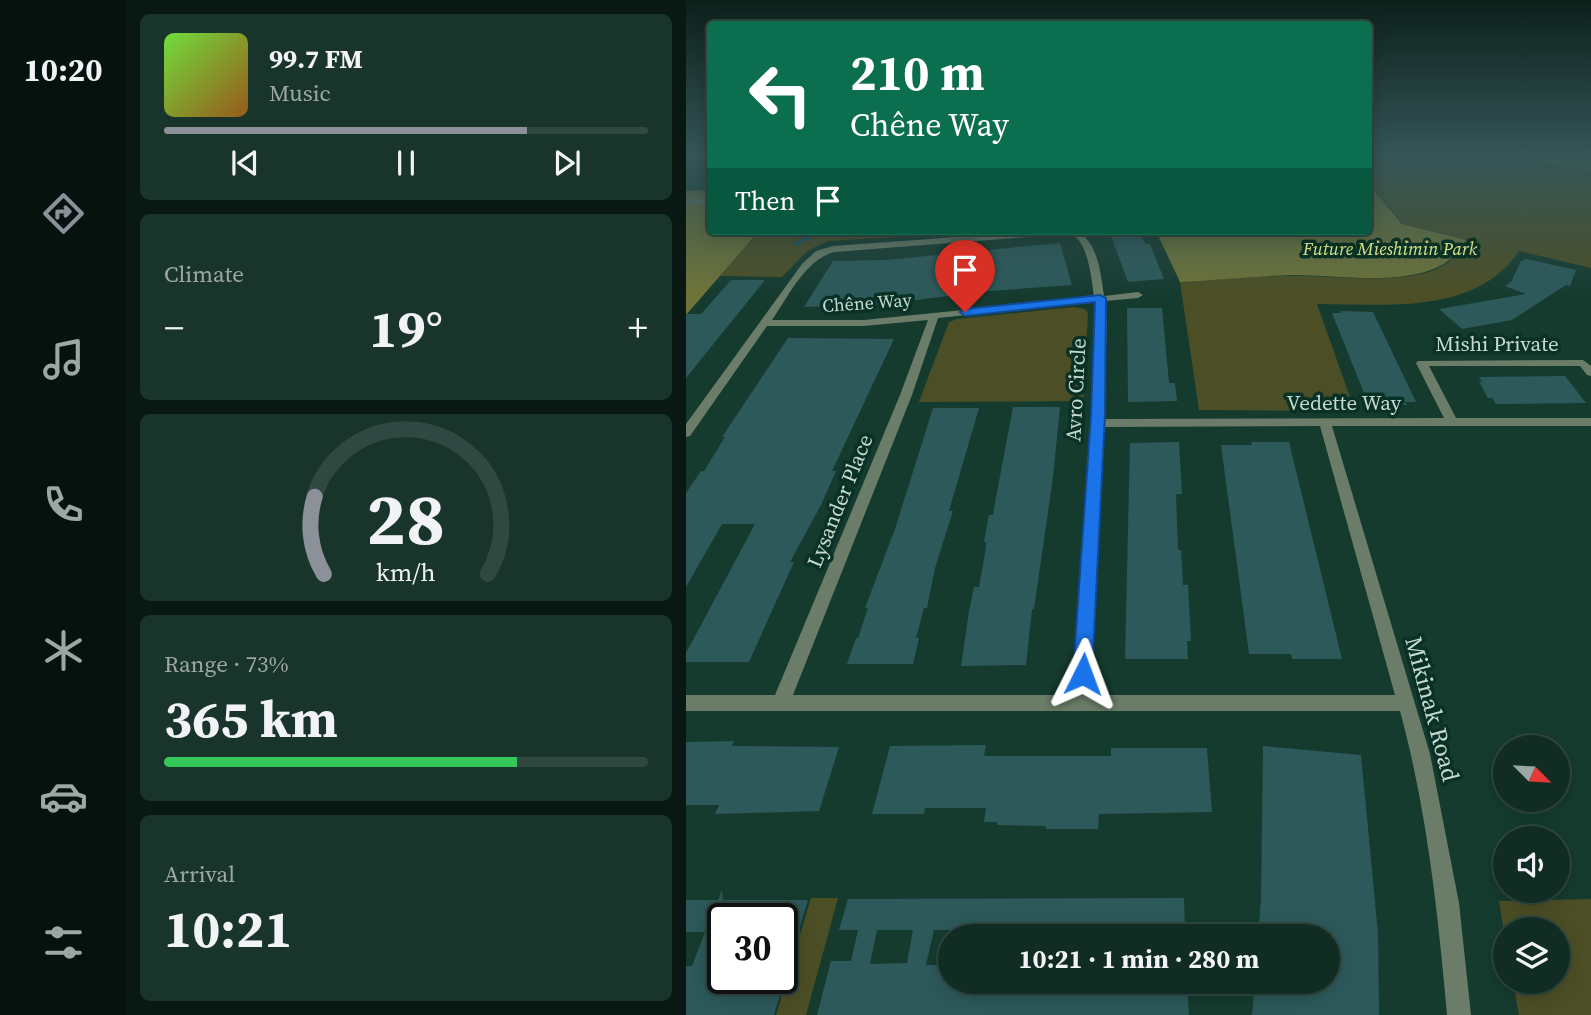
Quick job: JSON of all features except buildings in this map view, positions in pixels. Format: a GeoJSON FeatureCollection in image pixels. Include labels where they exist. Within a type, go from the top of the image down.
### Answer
{"type":"FeatureCollection","features":[{"type":"Feature","properties":{"kind":"street","name":"Avro Circle"},"geometry":{"type":"LineString","coordinates":[[686,433],[805,266],[819,253],[826,250],[1017,235]]}},
{"type":"Feature","properties":{"kind":"street","name":"Avro Circle"},"geometry":{"type":"LineString","coordinates":[[1079,235],[1083,240],[1100,298],[1102,325],[1080,702]]}},
{"type":"Feature","properties":{"kind":"street","name":"Chêne Way"},"geometry":{"type":"LineString","coordinates":[[764,323],[864,323],[1138,295]]}},
{"type":"Feature","properties":{"kind":"street","name":"Lysander Place"},"geometry":{"type":"LineString","coordinates":[[781,702],[906,395],[934,316]]}},
{"type":"Feature","properties":{"kind":"street","name":"Mishi Private"},"geometry":{"type":"LineString","coordinates":[[1452,422],[1422,363],[1583,363],[1591,373]]}},
{"type":"Feature","properties":{"kind":"street","name":"Mikinak Road"},"geometry":{"type":"LineString","coordinates":[[1325,422],[1408,703],[1432,805],[1442,866],[1459,1015]]}},
{"type":"Feature","properties":{"kind":"street","name":"Vedette Way"},"geometry":{"type":"LineString","coordinates":[[1097,423],[1591,422]]}},
{"type":"Feature","properties":{"kind":"street"},"geometry":{"type":"LineString","coordinates":[[686,703],[1408,703]]}},
{"type":"Feature","properties":{"kind":"green space"},"geometry":{"type":"Polygon","coordinates":[[[686,202],[707,202],[707,235],[756,235],[686,315],[686,202]]]}},
{"type":"Feature","properties":{"kind":"green space","name":"Future Mieshimin Park"},"geometry":{"type":"Polygon","coordinates":[[[1372,202],[1384,202],[1402,224],[1466,240],[1444,264],[1407,276],[1368,278],[1294,275],[1180,282],[1158,235],[1372,235],[1372,202]]]}},
{"type":"Feature","properties":{"kind":"green space"},"geometry":{"type":"Polygon","coordinates":[[[1385,202],[1591,202],[1591,268],[1519,251],[1501,272],[1479,287],[1454,296],[1399,304],[1317,304],[1355,411],[1199,410],[1180,282],[1278,276],[1408,276],[1426,273],[1445,265],[1466,240],[1403,224],[1385,202]]]}},
{"type":"Feature","properties":{"kind":"green space"},"geometry":{"type":"Polygon","coordinates":[[[756,235],[934,235],[828,241],[807,251],[782,277],[720,276],[756,235]]]}},
{"type":"Feature","properties":{"kind":"green space"},"geometry":{"type":"Polygon","coordinates":[[[1073,307],[1085,309],[1088,313],[1083,401],[919,402],[949,322],[1073,307]]]}},
{"type":"Feature","properties":{"kind":"green space"},"geometry":{"type":"Polygon","coordinates":[[[811,898],[838,898],[806,1015],[776,1015],[782,994],[798,994],[798,941],[811,898]]]}},
{"type":"Feature","properties":{"kind":"green space"},"geometry":{"type":"Polygon","coordinates":[[[1570,899],[1591,899],[1591,1015],[1519,1015],[1515,994],[1570,994],[1570,917],[1502,917],[1499,903],[1570,903],[1570,899]]]}},
{"type":"Feature","properties":{"kind":"waterway"},"geometry":{"type":"LineString","coordinates":[[796,244],[813,235]]}},
{"type":"Feature","properties":{"kind":"route"},"geometry":{"type":"LineString","coordinates":[[965,312],[1100,298],[1102,325],[1098,415],[1083,674]]}}]}
